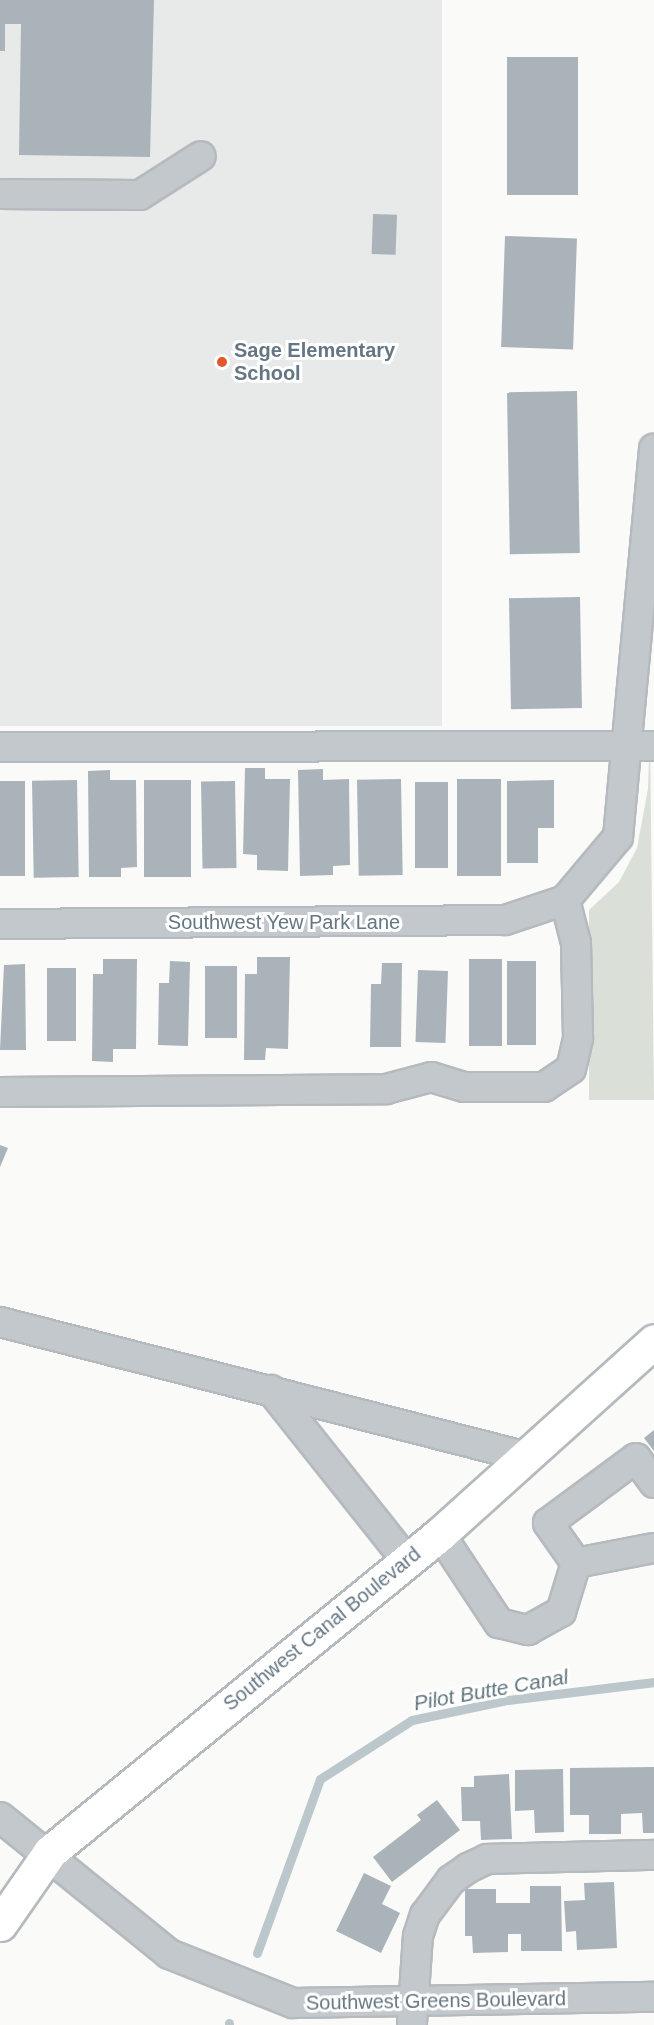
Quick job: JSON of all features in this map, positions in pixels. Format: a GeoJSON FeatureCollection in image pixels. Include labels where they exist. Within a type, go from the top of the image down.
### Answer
{"type":"FeatureCollection","features":[{"type":"Feature","properties":{"kind":"main road","name":"Southwest Canal Boulevard"},"geometry":{"type":"LineString","coordinates":[[0,1924],[50,1852],[440,1534],[654,1341]]}},
{"type":"Feature","properties":{"kind":"street"},"geometry":{"type":"LineString","coordinates":[[0,194],[140,195],[201,156]]}},
{"type":"Feature","properties":{"kind":"street"},"geometry":{"type":"LineString","coordinates":[[0,1092],[386,1089],[431,1077],[464,1087],[544,1087],[571,1069],[578,1038],[576,943],[566,900],[618,837],[640,745],[654,449]]}},
{"type":"Feature","properties":{"kind":"street"},"geometry":{"type":"LineString","coordinates":[[0,747],[640,745]]}},
{"type":"Feature","properties":{"kind":"street","name":"Southwest Yew Park Lane"},"geometry":{"type":"LineString","coordinates":[[0,924],[505,920],[566,900]]}},
{"type":"Feature","properties":{"kind":"street"},"geometry":{"type":"LineString","coordinates":[[0,1322],[527,1457]]}},
{"type":"Feature","properties":{"kind":"street"},"geometry":{"type":"LineString","coordinates":[[271,1390],[406,1560]]}},
{"type":"Feature","properties":{"kind":"street"},"geometry":{"type":"LineString","coordinates":[[576,1563],[548,1523],[636,1458],[654,1483]]}},
{"type":"Feature","properties":{"kind":"street"},"geometry":{"type":"LineString","coordinates":[[440,1534],[499,1623],[528,1630],[561,1612],[576,1563]]}},
{"type":"Feature","properties":{"kind":"street"},"geometry":{"type":"LineString","coordinates":[[576,1563],[654,1548]]}},
{"type":"Feature","properties":{"kind":"street","name":"Southwest Greens Boulevard"},"geometry":{"type":"LineString","coordinates":[[0,1817],[50,1852],[169,1954],[293,2003],[411,2015],[654,1997]]}},
{"type":"Feature","properties":{"kind":"street"},"geometry":{"type":"LineString","coordinates":[[411,2015],[425,1915],[451,1880],[468,1868],[488,1859],[654,1855]]}},
{"type":"Feature","properties":{"kind":"shaded area","name":"Sage Elementary School"},"geometry":{"type":"Polygon","coordinates":[[[0,0],[442,0],[442,726],[0,726],[0,0]]]}},
{"type":"Feature","properties":{"kind":"shaded area"},"geometry":{"type":"Polygon","coordinates":[[[650,731],[654,1100],[589,1100],[589,910],[619,882],[637,848],[648,789],[650,731]]]}},
{"type":"Feature","properties":{"kind":"building"},"geometry":{"type":"Polygon","coordinates":[[[0,0],[154,0],[150,157],[19,155],[21,24],[5,24],[5,51],[0,51],[0,0]]]}},
{"type":"Feature","properties":{"kind":"building"},"geometry":{"type":"Polygon","coordinates":[[[507,57],[578,57],[578,195],[507,195],[507,57]]]}},
{"type":"Feature","properties":{"kind":"building"},"geometry":{"type":"Polygon","coordinates":[[[373,214],[397,215],[396,255],[372,254],[373,214]]]}},
{"type":"Feature","properties":{"kind":"building"},"geometry":{"type":"Polygon","coordinates":[[[505,236],[577,239],[573,349],[501,347],[505,236]]]}},
{"type":"Feature","properties":{"kind":"building"},"geometry":{"type":"Polygon","coordinates":[[[577,391],[580,553],[510,554],[507,392],[577,391]]]}},
{"type":"Feature","properties":{"kind":"building"},"geometry":{"type":"Polygon","coordinates":[[[580,597],[582,708],[511,709],[509,598],[580,597]]]}},
{"type":"Feature","properties":{"kind":"building"},"geometry":{"type":"Polygon","coordinates":[[[245,768],[265,768],[265,779],[290,779],[288,871],[257,870],[257,855],[243,854],[245,768]]]}},
{"type":"Feature","properties":{"kind":"building"},"geometry":{"type":"Polygon","coordinates":[[[323,769],[323,780],[349,779],[350,865],[333,866],[333,875],[300,876],[298,770],[323,769]]]}},
{"type":"Feature","properties":{"kind":"building"},"geometry":{"type":"Polygon","coordinates":[[[110,770],[110,780],[136,780],[137,867],[121,868],[121,877],[89,877],[88,771],[110,770]]]}},
{"type":"Feature","properties":{"kind":"building"},"geometry":{"type":"Polygon","coordinates":[[[401,779],[403,875],[359,876],[357,780],[401,779]]]}},
{"type":"Feature","properties":{"kind":"building"},"geometry":{"type":"Polygon","coordinates":[[[457,779],[501,779],[501,876],[457,876],[457,779]]]}},
{"type":"Feature","properties":{"kind":"building"},"geometry":{"type":"Polygon","coordinates":[[[77,780],[79,877],[34,878],[32,781],[77,780]]]}},
{"type":"Feature","properties":{"kind":"building"},"geometry":{"type":"Polygon","coordinates":[[[144,780],[191,780],[191,877],[144,877],[144,780]]]}},
{"type":"Feature","properties":{"kind":"building"},"geometry":{"type":"Polygon","coordinates":[[[554,780],[554,828],[538,828],[538,863],[507,863],[507,781],[554,780]]]}},
{"type":"Feature","properties":{"kind":"building"},"geometry":{"type":"Polygon","coordinates":[[[0,781],[25,781],[25,876],[0,876],[0,781]]]}},
{"type":"Feature","properties":{"kind":"building"},"geometry":{"type":"Polygon","coordinates":[[[235,781],[237,868],[203,869],[201,782],[235,781]]]}},
{"type":"Feature","properties":{"kind":"building"},"geometry":{"type":"Polygon","coordinates":[[[415,782],[448,782],[448,868],[415,868],[415,782]]]}},
{"type":"Feature","properties":{"kind":"building"},"geometry":{"type":"Polygon","coordinates":[[[257,957],[290,957],[288,1049],[266,1048],[265,1060],[244,1060],[245,974],[257,974],[257,957]]]}},
{"type":"Feature","properties":{"kind":"building"},"geometry":{"type":"Polygon","coordinates":[[[103,959],[137,959],[136,1049],[113,1049],[113,1062],[92,1061],[93,974],[103,974],[103,959]]]}},
{"type":"Feature","properties":{"kind":"building"},"geometry":{"type":"Polygon","coordinates":[[[469,959],[502,959],[502,1046],[469,1046],[469,959]]]}},
{"type":"Feature","properties":{"kind":"building"},"geometry":{"type":"Polygon","coordinates":[[[170,961],[190,962],[188,1046],[158,1045],[159,983],[169,983],[170,961]]]}},
{"type":"Feature","properties":{"kind":"building"},"geometry":{"type":"Polygon","coordinates":[[[507,961],[536,961],[536,1045],[507,1045],[507,961]]]}},
{"type":"Feature","properties":{"kind":"building"},"geometry":{"type":"Polygon","coordinates":[[[382,963],[402,963],[401,1047],[370,1047],[371,984],[381,984],[382,963]]]}},
{"type":"Feature","properties":{"kind":"building"},"geometry":{"type":"Polygon","coordinates":[[[25,964],[26,1050],[0,1050],[4,965],[25,964]]]}},
{"type":"Feature","properties":{"kind":"building"},"geometry":{"type":"Polygon","coordinates":[[[205,966],[237,966],[237,1038],[205,1038],[205,966]]]}},
{"type":"Feature","properties":{"kind":"building"},"geometry":{"type":"Polygon","coordinates":[[[47,968],[76,968],[76,1041],[47,1041],[47,968]]]}},
{"type":"Feature","properties":{"kind":"building"},"geometry":{"type":"Polygon","coordinates":[[[418,970],[448,971],[445,1043],[415,1042],[418,970]]]}},
{"type":"Feature","properties":{"kind":"building"},"geometry":{"type":"Polygon","coordinates":[[[0,1145],[8,1148],[0,1167],[0,1145]]]}},
{"type":"Feature","properties":{"kind":"building"},"geometry":{"type":"Polygon","coordinates":[[[654,1430],[654,1451],[644,1438],[654,1430]]]}},
{"type":"Feature","properties":{"kind":"building"},"geometry":{"type":"Polygon","coordinates":[[[654,1767],[654,1833],[643,1833],[642,1813],[621,1814],[621,1834],[589,1834],[589,1815],[570,1815],[570,1768],[654,1767]]]}},
{"type":"Feature","properties":{"kind":"building"},"geometry":{"type":"Polygon","coordinates":[[[563,1769],[564,1832],[535,1833],[534,1810],[515,1811],[515,1770],[563,1769]]]}},
{"type":"Feature","properties":{"kind":"building"},"geometry":{"type":"Polygon","coordinates":[[[509,1774],[512,1839],[481,1840],[480,1821],[462,1821],[461,1787],[474,1787],[474,1776],[509,1774]]]}},
{"type":"Feature","properties":{"kind":"building"},"geometry":{"type":"Polygon","coordinates":[[[437,1800],[460,1830],[392,1882],[373,1857],[421,1820],[417,1815],[437,1800]]]}},
{"type":"Feature","properties":{"kind":"building"},"geometry":{"type":"Polygon","coordinates":[[[364,1873],[391,1886],[382,1904],[400,1913],[381,1953],[336,1931],[364,1873]]]}},
{"type":"Feature","properties":{"kind":"building"},"geometry":{"type":"Polygon","coordinates":[[[614,1882],[617,1948],[577,1950],[576,1931],[566,1932],[564,1901],[585,1900],[584,1883],[614,1882]]]}},
{"type":"Feature","properties":{"kind":"building"},"geometry":{"type":"Polygon","coordinates":[[[530,1886],[561,1886],[562,1951],[521,1951],[521,1934],[508,1934],[508,1952],[473,1953],[472,1936],[465,1936],[465,1889],[496,1889],[496,1903],[530,1903],[530,1886]]]}},
{"type":"Feature","properties":{"kind":"waterway","name":"Pilot Butte Canal"},"geometry":{"type":"LineString","coordinates":[[257,1953],[320,1779],[412,1720],[508,1700],[654,1682]]}},
{"type":"Feature","properties":{"kind":"place","name":"Sage Elementary School"},"geometry":{"type":"Point","coordinates":[222,362]}}]}
